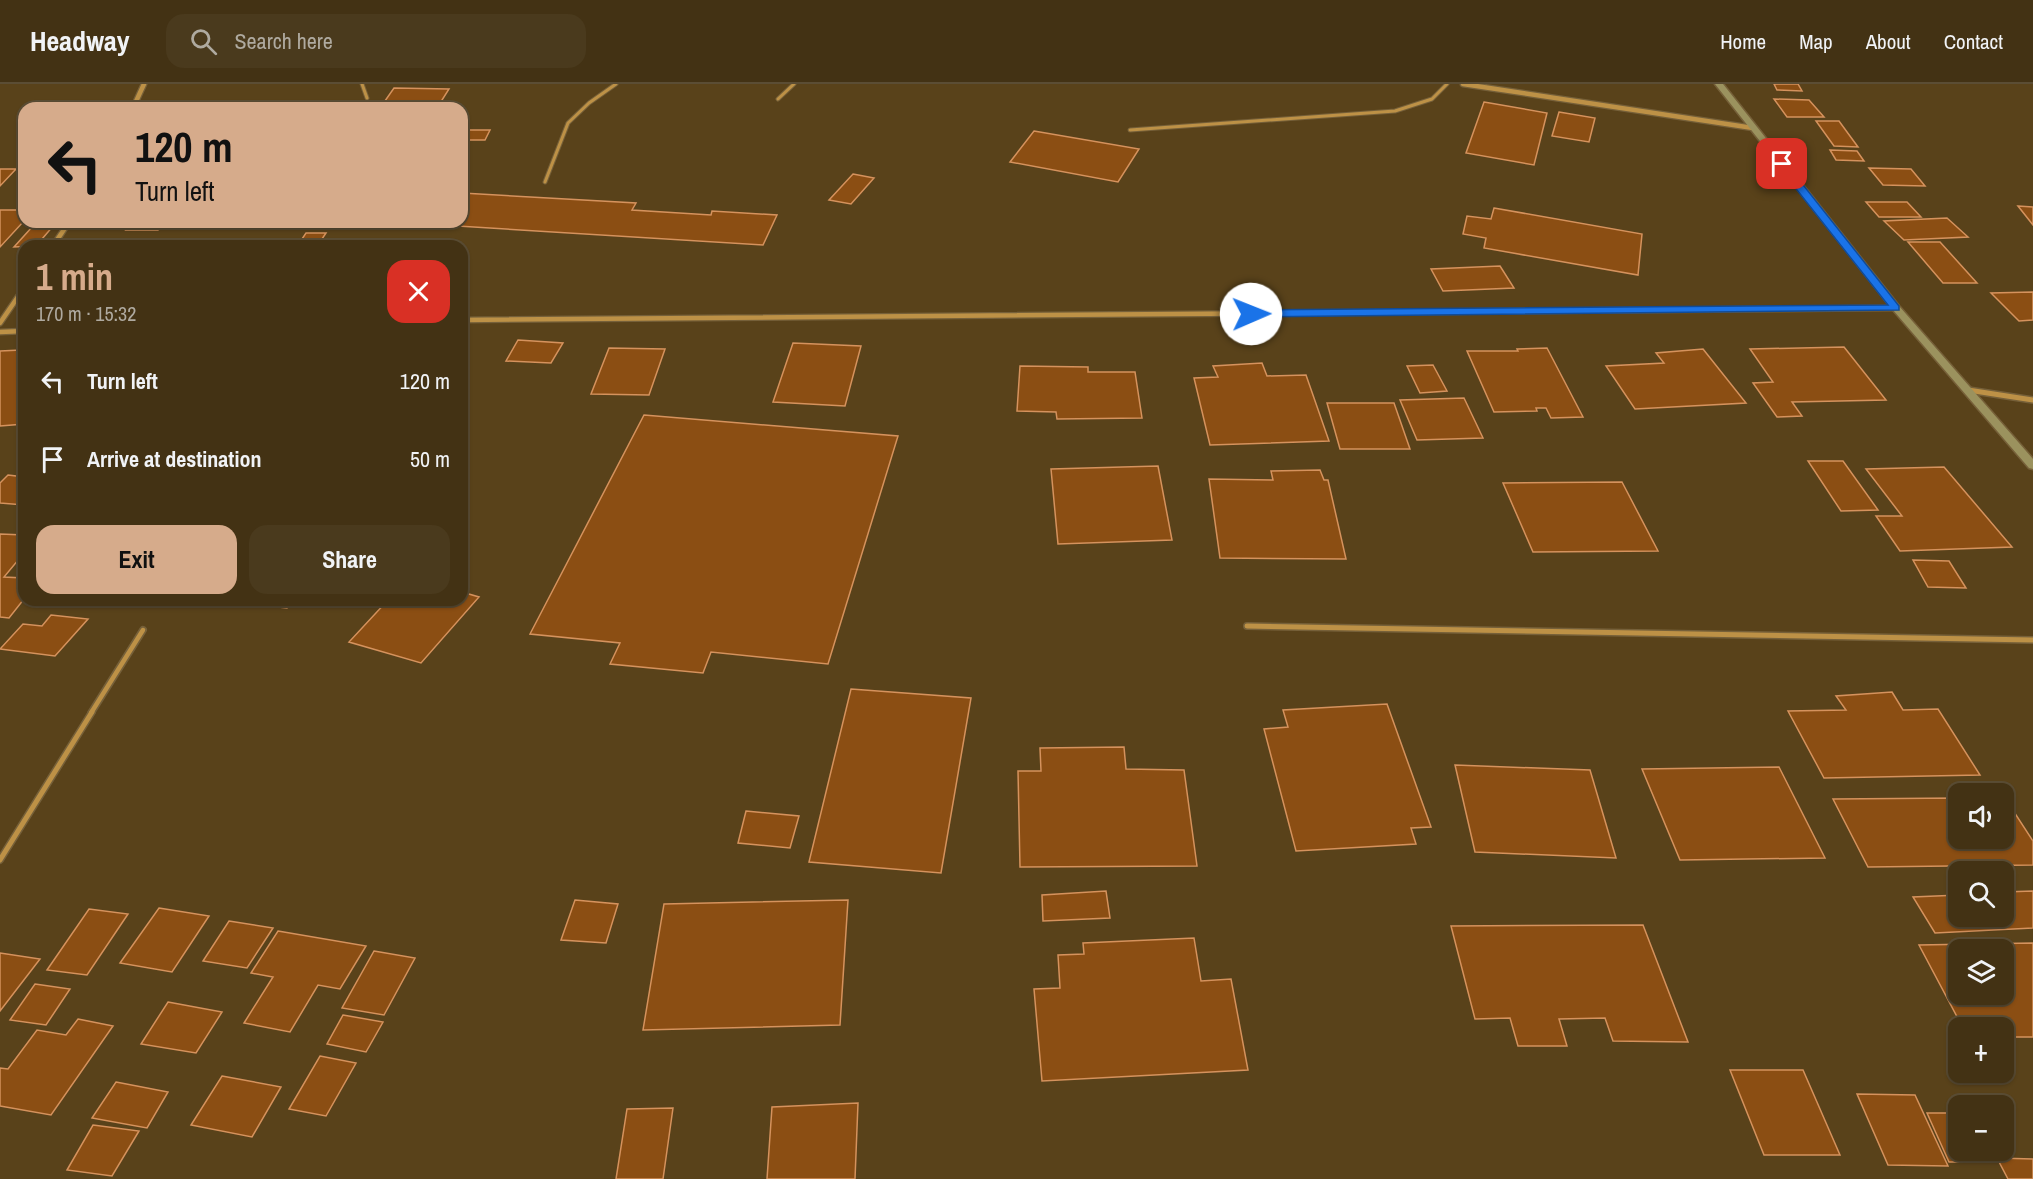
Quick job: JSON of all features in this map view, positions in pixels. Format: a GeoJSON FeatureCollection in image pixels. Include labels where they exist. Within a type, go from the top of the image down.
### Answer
{"type":"FeatureCollection","features":[{"type":"Feature","properties":{"kind":"street"},"geometry":{"type":"LineString","coordinates":[[136,102],[144,84]]}},
{"type":"Feature","properties":{"kind":"street"},"geometry":{"type":"LineString","coordinates":[[1463,84],[1753,128]]}},
{"type":"Feature","properties":{"kind":"street"},"geometry":{"type":"LineString","coordinates":[[1719,84],[1896,308],[2033,466]]}},
{"type":"Feature","properties":{"kind":"street"},"geometry":{"type":"LineString","coordinates":[[0,322],[18,296]]}},
{"type":"Feature","properties":{"kind":"street"},"geometry":{"type":"LineString","coordinates":[[468,320],[1896,308]]}},
{"type":"Feature","properties":{"kind":"street"},"geometry":{"type":"LineString","coordinates":[[0,332],[18,331]]}},
{"type":"Feature","properties":{"kind":"street"},"geometry":{"type":"LineString","coordinates":[[1968,390],[2033,400]]}},
{"type":"Feature","properties":{"kind":"street"},"geometry":{"type":"LineString","coordinates":[[1247,626],[2033,639]]}},
{"type":"Feature","properties":{"kind":"lane"},"geometry":{"type":"LineString","coordinates":[[362,84],[367,98]]}},
{"type":"Feature","properties":{"kind":"lane"},"geometry":{"type":"LineString","coordinates":[[545,182],[568,123],[616,84]]}},
{"type":"Feature","properties":{"kind":"lane"},"geometry":{"type":"LineString","coordinates":[[778,99],[794,84]]}},
{"type":"Feature","properties":{"kind":"lane"},"geometry":{"type":"LineString","coordinates":[[1130,130],[1395,111],[1432,99],[1447,84]]}},
{"type":"Feature","properties":{"kind":"lane"},"geometry":{"type":"LineString","coordinates":[[0,860],[143,630]]}},
{"type":"Feature","properties":{"kind":"building"},"geometry":{"type":"Polygon","coordinates":[[[1774,84],[1798,84],[1802,91],[1777,90],[1774,84]]]}},
{"type":"Feature","properties":{"kind":"building"},"geometry":{"type":"Polygon","coordinates":[[[394,88],[449,89],[441,102],[384,102],[394,88]]]}},
{"type":"Feature","properties":{"kind":"building"},"geometry":{"type":"Polygon","coordinates":[[[1774,99],[1809,100],[1824,117],[1787,117],[1774,99]]]}},
{"type":"Feature","properties":{"kind":"building"},"geometry":{"type":"Polygon","coordinates":[[[1484,102],[1547,113],[1534,165],[1466,153],[1484,102]]]}},
{"type":"Feature","properties":{"kind":"building"},"geometry":{"type":"Polygon","coordinates":[[[1559,112],[1595,118],[1589,142],[1552,136],[1559,112]]]}},
{"type":"Feature","properties":{"kind":"building"},"geometry":{"type":"Polygon","coordinates":[[[1816,121],[1839,121],[1858,147],[1834,146],[1816,121]]]}},
{"type":"Feature","properties":{"kind":"building"},"geometry":{"type":"Polygon","coordinates":[[[468,130],[490,130],[485,140],[468,140],[468,130]]]}},
{"type":"Feature","properties":{"kind":"building"},"geometry":{"type":"Polygon","coordinates":[[[1034,131],[1139,149],[1118,182],[1010,162],[1034,131]]]}},
{"type":"Feature","properties":{"kind":"building"},"geometry":{"type":"Polygon","coordinates":[[[1830,150],[1857,151],[1864,161],[1836,160],[1830,150]]]}},
{"type":"Feature","properties":{"kind":"building"},"geometry":{"type":"Polygon","coordinates":[[[1869,168],[1911,169],[1925,186],[1883,185],[1869,168]]]}},
{"type":"Feature","properties":{"kind":"building"},"geometry":{"type":"Polygon","coordinates":[[[0,169],[16,169],[0,186],[0,169]]]}},
{"type":"Feature","properties":{"kind":"building"},"geometry":{"type":"Polygon","coordinates":[[[853,174],[874,178],[851,204],[829,200],[853,174]]]}},
{"type":"Feature","properties":{"kind":"building"},"geometry":{"type":"Polygon","coordinates":[[[468,193],[636,203],[632,210],[711,215],[712,211],[777,215],[763,245],[468,227],[468,193]]]}},
{"type":"Feature","properties":{"kind":"building"},"geometry":{"type":"Polygon","coordinates":[[[1866,202],[1907,202],[1921,217],[1879,217],[1866,202]]]}},
{"type":"Feature","properties":{"kind":"building"},"geometry":{"type":"Polygon","coordinates":[[[2018,206],[2033,207],[2033,225],[2018,206]]]}},
{"type":"Feature","properties":{"kind":"building"},"geometry":{"type":"Polygon","coordinates":[[[1494,208],[1642,234],[1638,275],[1484,248],[1486,238],[1463,234],[1467,216],[1491,219],[1494,208]]]}},
{"type":"Feature","properties":{"kind":"building"},"geometry":{"type":"Polygon","coordinates":[[[0,210],[18,210],[18,228],[0,247],[0,210]]]}},
{"type":"Feature","properties":{"kind":"building"},"geometry":{"type":"Polygon","coordinates":[[[1947,218],[1968,237],[1904,240],[1884,221],[1947,218]]]}},
{"type":"Feature","properties":{"kind":"building"},"geometry":{"type":"Polygon","coordinates":[[[31,228],[51,228],[41,240],[20,240],[31,228]]]}},
{"type":"Feature","properties":{"kind":"building"},"geometry":{"type":"Polygon","coordinates":[[[128,228],[160,228],[158,230],[126,230],[128,228]]]}},
{"type":"Feature","properties":{"kind":"building"},"geometry":{"type":"Polygon","coordinates":[[[306,233],[326,233],[321,240],[301,240],[306,233]]]}},
{"type":"Feature","properties":{"kind":"building"},"geometry":{"type":"Polygon","coordinates":[[[1908,242],[1940,242],[1977,283],[1943,283],[1908,242]]]}},
{"type":"Feature","properties":{"kind":"building"},"geometry":{"type":"Polygon","coordinates":[[[1500,266],[1514,288],[1443,291],[1431,269],[1500,266]]]}},
{"type":"Feature","properties":{"kind":"building"},"geometry":{"type":"Polygon","coordinates":[[[2033,292],[2033,320],[2019,321],[1991,293],[2033,292]]]}},
{"type":"Feature","properties":{"kind":"building"},"geometry":{"type":"Polygon","coordinates":[[[518,340],[563,343],[551,363],[506,361],[518,340]]]}},
{"type":"Feature","properties":{"kind":"building"},"geometry":{"type":"Polygon","coordinates":[[[793,343],[861,346],[845,406],[773,402],[793,343]]]}},
{"type":"Feature","properties":{"kind":"building"},"geometry":{"type":"Polygon","coordinates":[[[1844,347],[1886,400],[1792,402],[1802,416],[1777,417],[1753,383],[1773,382],[1750,349],[1844,347]]]}},
{"type":"Feature","properties":{"kind":"building"},"geometry":{"type":"Polygon","coordinates":[[[609,348],[665,349],[649,395],[591,394],[609,348]]]}},
{"type":"Feature","properties":{"kind":"building"},"geometry":{"type":"Polygon","coordinates":[[[1547,348],[1583,417],[1551,418],[1546,408],[1536,408],[1537,411],[1494,412],[1467,351],[1518,351],[1517,349],[1547,348]]]}},
{"type":"Feature","properties":{"kind":"building"},"geometry":{"type":"Polygon","coordinates":[[[1703,349],[1746,403],[1635,409],[1606,366],[1664,363],[1656,353],[1703,349]]]}},
{"type":"Feature","properties":{"kind":"building"},"geometry":{"type":"Polygon","coordinates":[[[18,350],[18,424],[0,426],[0,351],[18,350]]]}},
{"type":"Feature","properties":{"kind":"building"},"geometry":{"type":"Polygon","coordinates":[[[1262,363],[1267,376],[1306,375],[1329,441],[1210,445],[1194,378],[1218,377],[1213,366],[1262,363]]]}},
{"type":"Feature","properties":{"kind":"building"},"geometry":{"type":"Polygon","coordinates":[[[1433,365],[1447,391],[1420,393],[1407,366],[1433,365]]]}},
{"type":"Feature","properties":{"kind":"building"},"geometry":{"type":"Polygon","coordinates":[[[1020,366],[1088,367],[1088,372],[1135,372],[1142,418],[1057,419],[1056,412],[1017,411],[1020,366]]]}},
{"type":"Feature","properties":{"kind":"building"},"geometry":{"type":"Polygon","coordinates":[[[1464,398],[1483,438],[1417,440],[1400,400],[1464,398]]]}},
{"type":"Feature","properties":{"kind":"building"},"geometry":{"type":"Polygon","coordinates":[[[1327,403],[1394,403],[1410,449],[1340,449],[1327,403]]]}},
{"type":"Feature","properties":{"kind":"building"},"geometry":{"type":"Polygon","coordinates":[[[644,415],[898,436],[828,664],[711,652],[703,673],[610,664],[620,643],[530,634],[644,415]]]}},
{"type":"Feature","properties":{"kind":"building"},"geometry":{"type":"Polygon","coordinates":[[[1808,461],[1843,461],[1878,510],[1841,511],[1808,461]]]}},
{"type":"Feature","properties":{"kind":"building"},"geometry":{"type":"Polygon","coordinates":[[[1158,466],[1172,540],[1058,544],[1051,469],[1158,466]]]}},
{"type":"Feature","properties":{"kind":"building"},"geometry":{"type":"Polygon","coordinates":[[[1944,467],[2012,547],[1900,551],[1876,516],[1902,516],[1866,469],[1944,467]]]}},
{"type":"Feature","properties":{"kind":"building"},"geometry":{"type":"Polygon","coordinates":[[[1320,470],[1324,480],[1328,480],[1346,559],[1220,558],[1209,479],[1273,480],[1271,471],[1320,470]]]}},
{"type":"Feature","properties":{"kind":"building"},"geometry":{"type":"Polygon","coordinates":[[[8,475],[18,476],[18,504],[0,503],[0,483],[8,475]]]}},
{"type":"Feature","properties":{"kind":"building"},"geometry":{"type":"Polygon","coordinates":[[[1622,482],[1658,551],[1533,552],[1503,483],[1622,482]]]}},
{"type":"Feature","properties":{"kind":"building"},"geometry":{"type":"Polygon","coordinates":[[[0,534],[18,535],[18,560],[4,577],[18,578],[18,606],[9,618],[0,617],[0,534]]]}},
{"type":"Feature","properties":{"kind":"building"},"geometry":{"type":"Polygon","coordinates":[[[1913,560],[1949,561],[1966,588],[1928,587],[1913,560]]]}},
{"type":"Feature","properties":{"kind":"building"},"geometry":{"type":"Polygon","coordinates":[[[468,594],[479,597],[421,663],[349,642],[382,606],[468,606],[468,594]]]}},
{"type":"Feature","properties":{"kind":"building"},"geometry":{"type":"Polygon","coordinates":[[[51,615],[88,619],[55,656],[0,649],[23,624],[42,626],[51,615]]]}},
{"type":"Feature","properties":{"kind":"building"},"geometry":{"type":"Polygon","coordinates":[[[851,689],[971,698],[941,873],[809,862],[851,689]]]}},
{"type":"Feature","properties":{"kind":"building"},"geometry":{"type":"Polygon","coordinates":[[[1892,692],[1903,710],[1938,709],[1980,775],[1824,778],[1788,711],[1846,710],[1836,696],[1892,692]]]}},
{"type":"Feature","properties":{"kind":"building"},"geometry":{"type":"Polygon","coordinates":[[[1387,704],[1431,827],[1411,828],[1416,844],[1296,851],[1264,729],[1288,727],[1283,710],[1387,704]]]}},
{"type":"Feature","properties":{"kind":"building"},"geometry":{"type":"Polygon","coordinates":[[[1124,747],[1126,769],[1184,770],[1197,866],[1020,867],[1018,771],[1041,771],[1040,748],[1124,747]]]}},
{"type":"Feature","properties":{"kind":"building"},"geometry":{"type":"Polygon","coordinates":[[[1455,765],[1590,770],[1616,858],[1475,852],[1455,765]]]}},
{"type":"Feature","properties":{"kind":"building"},"geometry":{"type":"Polygon","coordinates":[[[1779,767],[1825,858],[1680,860],[1642,769],[1779,767]]]}},
{"type":"Feature","properties":{"kind":"building"},"geometry":{"type":"Polygon","coordinates":[[[1948,798],[1948,849],[2014,849],[2014,812],[2033,841],[2033,865],[2014,865],[2014,861],[1948,861],[1948,866],[1868,867],[1833,799],[1948,798]]]}},
{"type":"Feature","properties":{"kind":"building"},"geometry":{"type":"Polygon","coordinates":[[[746,811],[799,816],[790,848],[738,843],[746,811]]]}},
{"type":"Feature","properties":{"kind":"building"},"geometry":{"type":"Polygon","coordinates":[[[1106,891],[1110,918],[1043,921],[1042,895],[1106,891]]]}},
{"type":"Feature","properties":{"kind":"building"},"geometry":{"type":"Polygon","coordinates":[[[2033,891],[2033,928],[1935,933],[1913,897],[1948,895],[1948,927],[2014,927],[2014,892],[2033,891]]]}},
{"type":"Feature","properties":{"kind":"building"},"geometry":{"type":"Polygon","coordinates":[[[575,900],[618,904],[606,943],[561,940],[575,900]]]}},
{"type":"Feature","properties":{"kind":"building"},"geometry":{"type":"Polygon","coordinates":[[[848,900],[840,1025],[643,1030],[664,904],[848,900]]]}},
{"type":"Feature","properties":{"kind":"building"},"geometry":{"type":"Polygon","coordinates":[[[159,908],[209,916],[172,972],[120,963],[159,908]]]}},
{"type":"Feature","properties":{"kind":"building"},"geometry":{"type":"Polygon","coordinates":[[[89,909],[128,914],[87,975],[47,970],[89,909]]]}},
{"type":"Feature","properties":{"kind":"building"},"geometry":{"type":"Polygon","coordinates":[[[229,921],[273,928],[247,968],[203,961],[229,921]]]}},
{"type":"Feature","properties":{"kind":"building"},"geometry":{"type":"Polygon","coordinates":[[[1643,925],[1688,1042],[1613,1041],[1605,1018],[1559,1019],[1567,1046],[1518,1046],[1510,1018],[1475,1019],[1451,926],[1643,925]]]}},
{"type":"Feature","properties":{"kind":"building"},"geometry":{"type":"Polygon","coordinates":[[[278,931],[366,946],[340,989],[318,985],[290,1032],[244,1023],[273,977],[251,973],[278,931]]]}},
{"type":"Feature","properties":{"kind":"building"},"geometry":{"type":"Polygon","coordinates":[[[1194,938],[1201,981],[1231,979],[1248,1070],[1042,1081],[1034,989],[1060,988],[1058,955],[1084,954],[1083,943],[1194,938]]]}},
{"type":"Feature","properties":{"kind":"building"},"geometry":{"type":"Polygon","coordinates":[[[2014,943],[2033,943],[2033,1037],[2014,1037],[2014,1017],[1957,1017],[1951,1005],[2014,1005],[2014,943]]]}},
{"type":"Feature","properties":{"kind":"building"},"geometry":{"type":"Polygon","coordinates":[[[1948,944],[1948,1000],[1919,945],[1948,944]]]}},
{"type":"Feature","properties":{"kind":"building"},"geometry":{"type":"Polygon","coordinates":[[[374,951],[415,958],[384,1015],[342,1008],[374,951]]]}},
{"type":"Feature","properties":{"kind":"building"},"geometry":{"type":"Polygon","coordinates":[[[0,953],[40,959],[0,1011],[0,953]]]}},
{"type":"Feature","properties":{"kind":"building"},"geometry":{"type":"Polygon","coordinates":[[[35,984],[70,989],[46,1025],[10,1020],[35,984]]]}},
{"type":"Feature","properties":{"kind":"building"},"geometry":{"type":"Polygon","coordinates":[[[168,1002],[222,1012],[196,1053],[141,1044],[168,1002]]]}},
{"type":"Feature","properties":{"kind":"building"},"geometry":{"type":"Polygon","coordinates":[[[343,1015],[383,1022],[366,1052],[327,1044],[343,1015]]]}},
{"type":"Feature","properties":{"kind":"building"},"geometry":{"type":"Polygon","coordinates":[[[78,1019],[113,1026],[51,1115],[0,1106],[0,1068],[8,1069],[37,1030],[66,1035],[78,1019]]]}},
{"type":"Feature","properties":{"kind":"building"},"geometry":{"type":"Polygon","coordinates":[[[320,1056],[356,1063],[326,1116],[289,1109],[320,1056]]]}},
{"type":"Feature","properties":{"kind":"building"},"geometry":{"type":"Polygon","coordinates":[[[1730,1070],[1803,1070],[1840,1155],[1764,1155],[1730,1070]]]}},
{"type":"Feature","properties":{"kind":"building"},"geometry":{"type":"Polygon","coordinates":[[[222,1076],[281,1087],[252,1137],[191,1125],[222,1076]]]}},
{"type":"Feature","properties":{"kind":"building"},"geometry":{"type":"Polygon","coordinates":[[[116,1082],[168,1092],[147,1128],[92,1118],[116,1082]]]}},
{"type":"Feature","properties":{"kind":"building"},"geometry":{"type":"Polygon","coordinates":[[[1857,1094],[1915,1095],[1948,1166],[1888,1165],[1857,1094]]]}},
{"type":"Feature","properties":{"kind":"building"},"geometry":{"type":"Polygon","coordinates":[[[858,1103],[855,1179],[767,1179],[772,1107],[858,1103]]]}},
{"type":"Feature","properties":{"kind":"building"},"geometry":{"type":"Polygon","coordinates":[[[673,1108],[663,1179],[616,1179],[627,1109],[673,1108]]]}},
{"type":"Feature","properties":{"kind":"building"},"geometry":{"type":"Polygon","coordinates":[[[1927,1113],[1948,1113],[1948,1160],[1927,1113]]]}},
{"type":"Feature","properties":{"kind":"building"},"geometry":{"type":"Polygon","coordinates":[[[93,1125],[139,1131],[112,1176],[67,1170],[93,1125]]]}},
{"type":"Feature","properties":{"kind":"building"},"geometry":{"type":"Polygon","coordinates":[[[2033,1159],[2033,1179],[2008,1179],[1999,1161],[2033,1159]]]}},
{"type":"Feature","properties":{"kind":"building"},"geometry":{"type":"Polygon","coordinates":[[[1949,1161],[1979,1162],[1949,1162],[1949,1161]]]}},
{"type":"Feature","properties":{"kind":"route"},"geometry":{"type":"LineString","coordinates":[[1251,314],[1896,308],[1782,164]]}}]}
